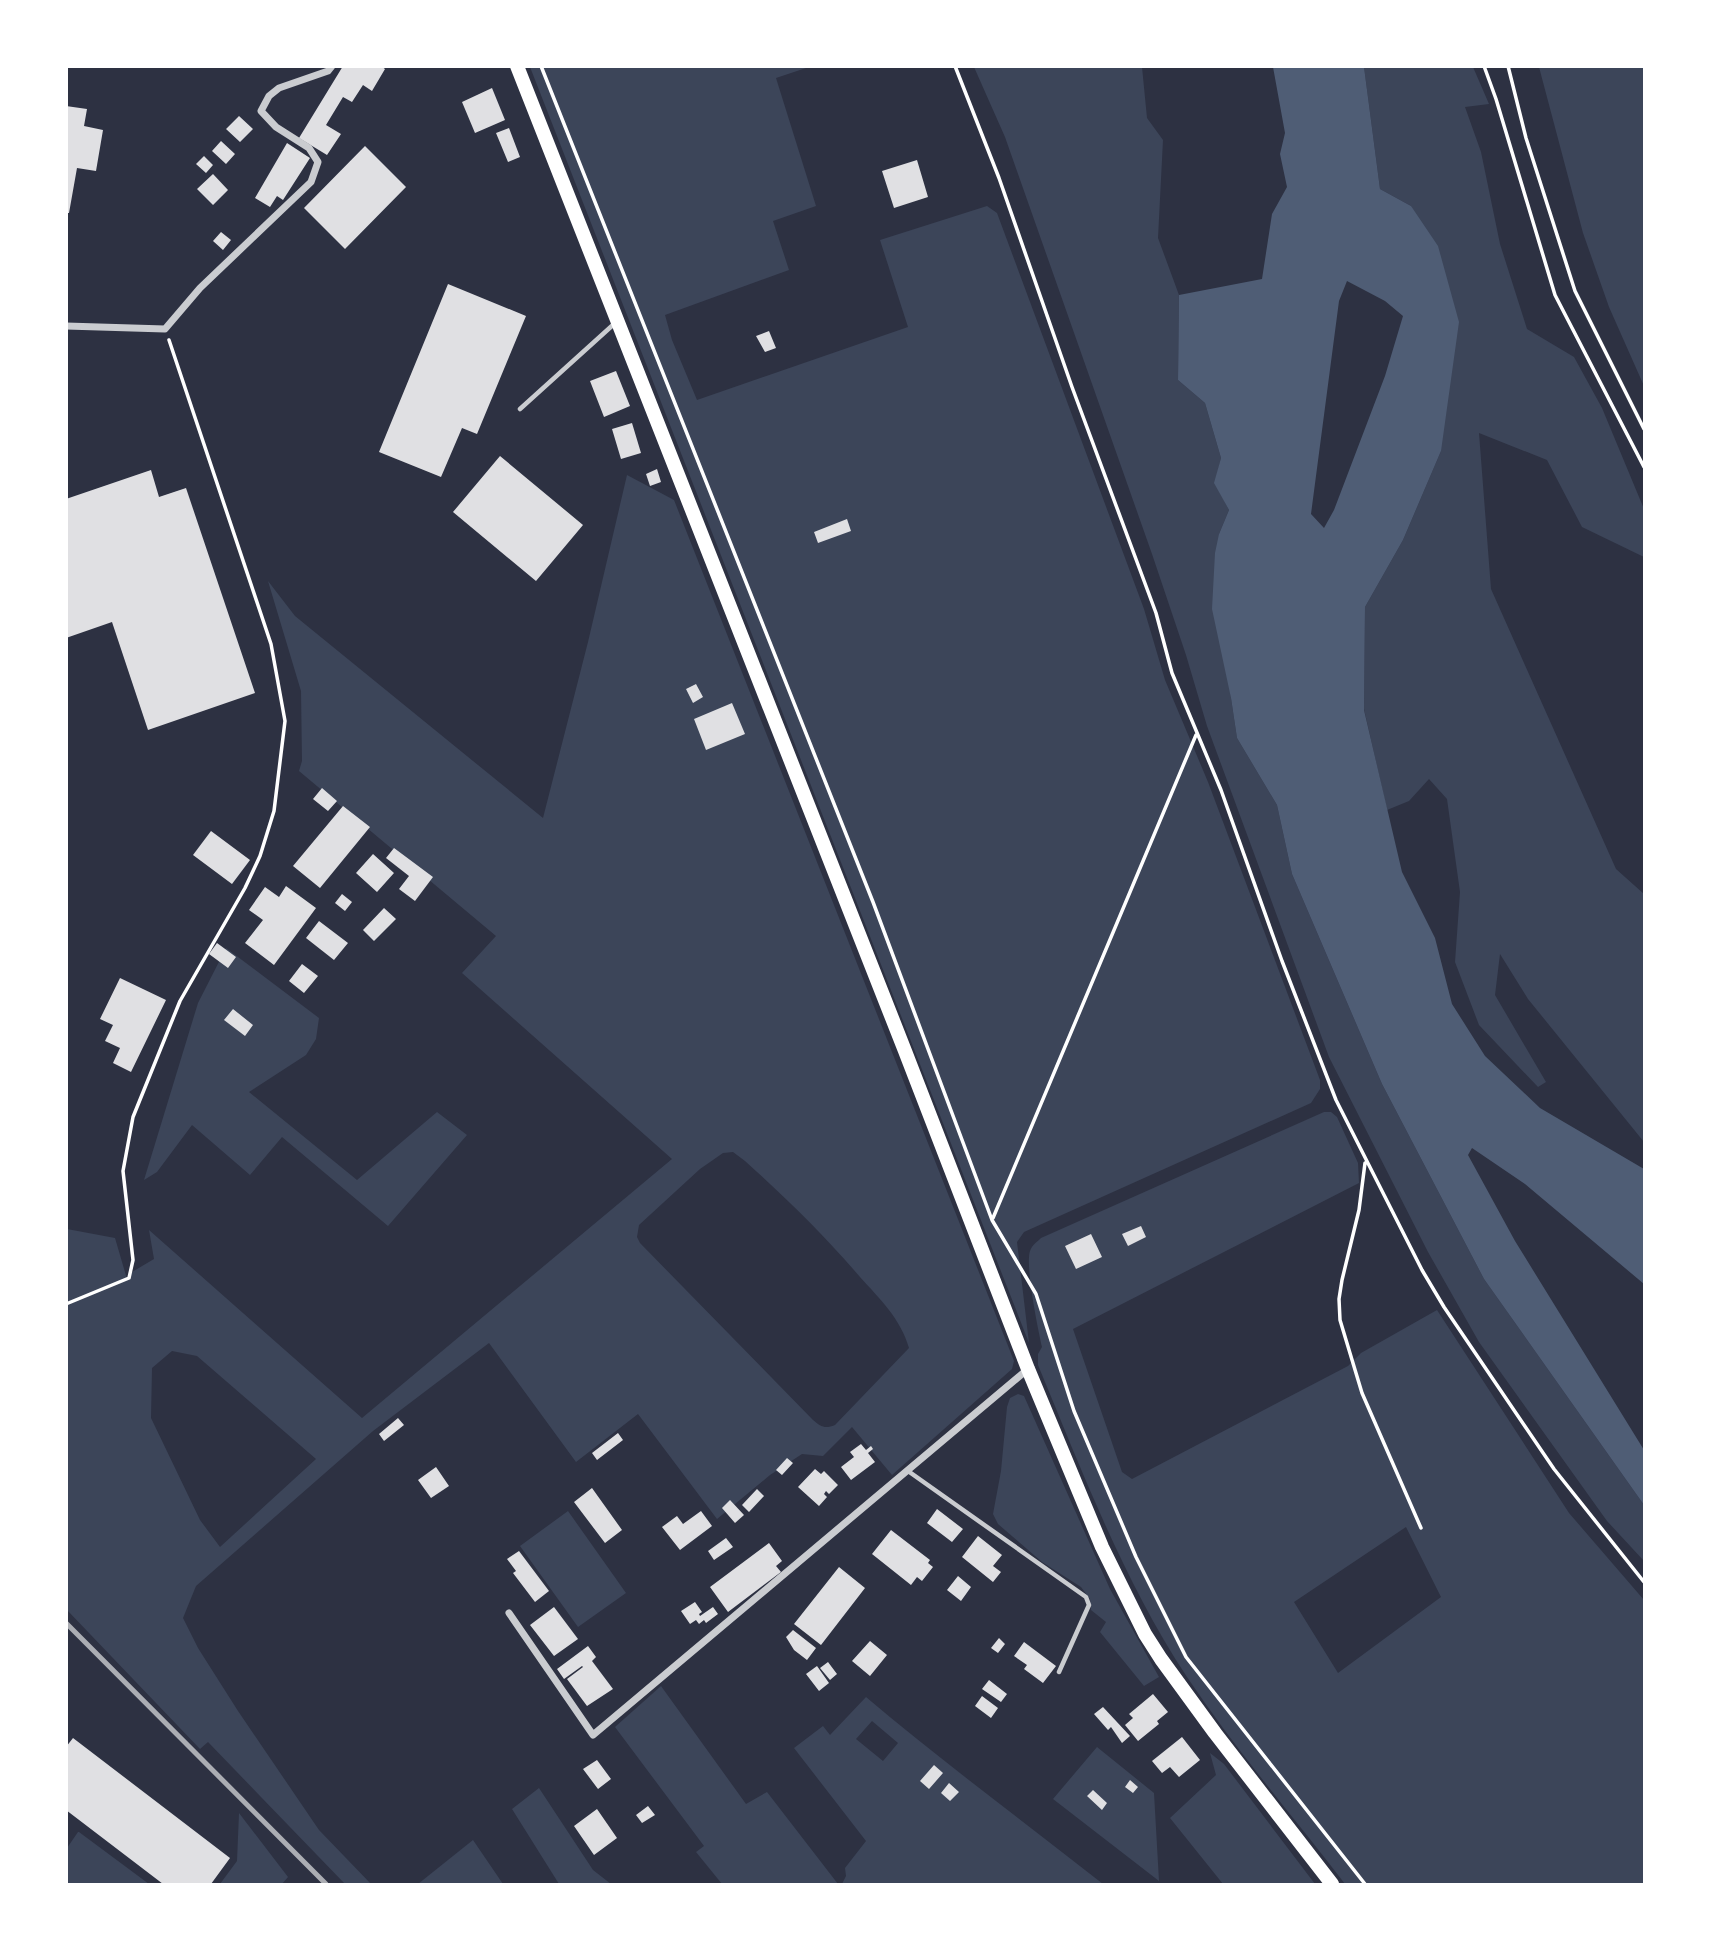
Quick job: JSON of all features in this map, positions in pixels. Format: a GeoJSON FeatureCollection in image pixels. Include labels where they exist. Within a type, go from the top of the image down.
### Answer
{"type":"FeatureCollection","features":[{"type":"Feature","properties":{"kind":"main road"},"geometry":{"type":"LineString","coordinates":[[517,66],[1028,1369],[1102,1547],[1145,1634],[1215,1733],[1332,1885]]}},
{"type":"Feature","properties":{"kind":"street"},"geometry":{"type":"LineString","coordinates":[[66,326],[165,329],[201,288],[311,183],[318,162],[309,148],[276,127],[261,111],[269,96],[279,88],[328,71],[332,66]]}},
{"type":"Feature","properties":{"kind":"street"},"geometry":{"type":"LineString","coordinates":[[509,1613],[593,1735],[1028,1369]]}},
{"type":"Feature","properties":{"kind":"lane"},"geometry":{"type":"LineString","coordinates":[[520,409],[617,321]]}},
{"type":"Feature","properties":{"kind":"lane"},"geometry":{"type":"LineString","coordinates":[[908,1471],[1086,1597],[1089,1605],[1059,1672]]}},
{"type":"Feature","properties":{"kind":"path"},"geometry":{"type":"LineString","coordinates":[[541,66],[873,902],[992,1220],[1036,1294],[1074,1411],[1136,1558],[1186,1657],[1365,1885]]}},
{"type":"Feature","properties":{"kind":"path"},"geometry":{"type":"LineString","coordinates":[[956,66],[1031,265],[1072,387],[1156,613],[1172,673],[1221,790],[1330,1086],[1365,1161],[1444,1307],[1553,1469],[1644,1582]]}},
{"type":"Feature","properties":{"kind":"path"},"geometry":{"type":"LineString","coordinates":[[1484,66],[1555,295],[1644,467]]}},
{"type":"Feature","properties":{"kind":"path"},"geometry":{"type":"LineString","coordinates":[[1508,66],[1526,138],[1575,291],[1644,429]]}},
{"type":"Feature","properties":{"kind":"path"},"geometry":{"type":"LineString","coordinates":[[66,1304],[128,1278],[134,1260],[123,1171],[133,1117],[180,1001],[245,888],[260,856],[274,811],[285,721],[271,644],[165,329]]}},
{"type":"Feature","properties":{"kind":"path"},"geometry":{"type":"LineString","coordinates":[[992,1220],[1196,734]]}},
{"type":"Feature","properties":{"kind":"path"},"geometry":{"type":"LineString","coordinates":[[1365,1161],[1361,1202],[1339,1299],[1340,1320],[1362,1394],[1420,1528]]}},
{"type":"Feature","properties":{"kind":"shaded area"},"geometry":{"type":"Polygon","coordinates":[[[530,67],[809,67],[776,78],[816,206],[773,221],[789,270],[665,315],[672,340],[697,400],[908,327],[880,240],[987,206],[997,213],[1144,609],[1165,680],[1208,782],[1320,1080],[1320,1089],[1311,1103],[1024,1232],[1017,1242],[1029,1343],[530,67]]]}},
{"type":"Feature","properties":{"kind":"shaded area"},"geometry":{"type":"Polygon","coordinates":[[[974,67],[1142,67],[1147,118],[1163,140],[1158,238],[1179,295],[1178,380],[1205,403],[1221,458],[1215,483],[1229,510],[1219,534],[1231,698],[1237,738],[1277,805],[1292,874],[1382,1084],[1484,1279],[1644,1505],[1644,1561],[1607,1521],[1479,1342],[1428,1252],[1329,1057],[1207,726],[1152,554],[1005,137],[974,67]]]}},
{"type":"Feature","properties":{"kind":"shaded area"},"geometry":{"type":"Polygon","coordinates":[[[1273,67],[1364,67],[1380,189],[1411,206],[1438,246],[1459,322],[1441,451],[1403,540],[1365,607],[1364,710],[1402,872],[1435,938],[1452,1004],[1485,1056],[1540,1108],[1644,1169],[1644,1284],[1525,1184],[1472,1148],[1468,1155],[1515,1241],[1644,1450],[1644,1505],[1484,1279],[1382,1084],[1292,874],[1277,805],[1237,738],[1212,609],[1215,553],[1229,510],[1214,483],[1221,458],[1205,403],[1178,380],[1179,295],[1262,279],[1272,214],[1287,187],[1280,154],[1285,133],[1273,67]],[[1347,281],[1339,301],[1311,514],[1324,528],[1334,510],[1385,376],[1403,316],[1385,301],[1347,281]]]}},
{"type":"Feature","properties":{"kind":"shaded area"},"geometry":{"type":"Polygon","coordinates":[[[1364,67],[1473,67],[1489,104],[1465,107],[1481,152],[1500,244],[1527,329],[1574,357],[1602,408],[1644,509],[1644,557],[1582,527],[1547,460],[1479,433],[1491,589],[1616,869],[1644,894],[1644,1142],[1528,999],[1500,954],[1495,995],[1546,1082],[1538,1087],[1479,1025],[1455,962],[1460,892],[1447,799],[1429,779],[1409,801],[1387,810],[1364,709],[1365,607],[1403,540],[1441,451],[1411,206],[1380,189],[1364,67]]]}},
{"type":"Feature","properties":{"kind":"shaded area"},"geometry":{"type":"Polygon","coordinates":[[[1539,67],[1644,67],[1644,386],[1609,307],[1583,233],[1539,67]]]}},
{"type":"Feature","properties":{"kind":"shaded area"},"geometry":{"type":"Polygon","coordinates":[[[627,475],[674,500],[1014,1361],[1012,1369],[892,1475],[852,1427],[823,1456],[802,1454],[770,1475],[717,1519],[638,1414],[576,1462],[489,1343],[373,1431],[196,1586],[183,1618],[198,1648],[238,1711],[319,1830],[371,1884],[345,1884],[208,1742],[200,1749],[67,1610],[67,1229],[115,1238],[127,1279],[132,1272],[154,1259],[149,1230],[362,1418],[672,1159],[462,973],[496,936],[299,771],[302,761],[301,691],[268,581],[295,616],[543,818],[627,475]],[[733,1152],[723,1153],[700,1169],[639,1225],[637,1237],[813,1420],[823,1427],[835,1425],[909,1348],[905,1337],[889,1310],[833,1246],[733,1152]],[[172,1351],[152,1368],[151,1418],[200,1520],[220,1547],[316,1459],[197,1356],[172,1351]]]}},
{"type":"Feature","properties":{"kind":"shaded area"},"geometry":{"type":"Polygon","coordinates":[[[226,948],[319,1018],[316,1039],[306,1055],[249,1092],[357,1180],[437,1112],[467,1135],[388,1226],[282,1137],[250,1175],[192,1125],[157,1172],[144,1180],[198,1003],[226,948]]]}},
{"type":"Feature","properties":{"kind":"shaded area"},"geometry":{"type":"Polygon","coordinates":[[[1324,1112],[1331,1112],[1337,1117],[1358,1163],[1359,1183],[1073,1329],[1122,1472],[1132,1479],[1348,1366],[1361,1353],[1437,1310],[1569,1513],[1644,1600],[1644,1884],[1345,1884],[1205,1704],[1164,1640],[1123,1564],[1038,1365],[1038,1354],[1042,1347],[1029,1259],[1033,1245],[1041,1238],[1324,1112]],[[1406,1527],[1294,1602],[1338,1673],[1441,1597],[1406,1527]]]}},
{"type":"Feature","properties":{"kind":"shaded area"},"geometry":{"type":"Polygon","coordinates":[[[1018,1394],[1024,1396],[1110,1589],[1159,1677],[1144,1686],[1100,1632],[1106,1622],[1091,1610],[1090,1599],[1081,1587],[1042,1562],[998,1524],[993,1514],[1001,1471],[1007,1407],[1010,1398],[1018,1394]]]}},
{"type":"Feature","properties":{"kind":"shaded area"},"geometry":{"type":"Polygon","coordinates":[[[568,1511],[626,1593],[578,1627],[520,1546],[568,1511]]]}},
{"type":"Feature","properties":{"kind":"shaded area"},"geometry":{"type":"Polygon","coordinates":[[[661,1686],[746,1804],[767,1792],[838,1884],[722,1884],[696,1852],[704,1846],[615,1727],[661,1686]]]}},
{"type":"Feature","properties":{"kind":"shaded area"},"geometry":{"type":"Polygon","coordinates":[[[866,1697],[1103,1884],[842,1884],[846,1876],[845,1868],[866,1841],[794,1748],[823,1726],[830,1735],[866,1697]],[[872,1721],[856,1739],[883,1761],[898,1743],[872,1721]]]}},
{"type":"Feature","properties":{"kind":"shaded area"},"geometry":{"type":"Polygon","coordinates":[[[1097,1747],[1154,1793],[1159,1881],[1053,1799],[1097,1747]]]}},
{"type":"Feature","properties":{"kind":"shaded area"},"geometry":{"type":"Polygon","coordinates":[[[1210,1753],[1224,1764],[1315,1884],[1223,1884],[1170,1818],[1216,1775],[1210,1753]]]}},
{"type":"Feature","properties":{"kind":"shaded area"},"geometry":{"type":"Polygon","coordinates":[[[539,1788],[593,1870],[611,1884],[559,1884],[512,1809],[539,1788]]]}},
{"type":"Feature","properties":{"kind":"shaded area"},"geometry":{"type":"Polygon","coordinates":[[[239,1813],[288,1877],[282,1884],[220,1884],[237,1861],[239,1813]]]}},
{"type":"Feature","properties":{"kind":"shaded area"},"geometry":{"type":"Polygon","coordinates":[[[78,1832],[149,1884],[67,1884],[67,1848],[78,1832]]]}},
{"type":"Feature","properties":{"kind":"shaded area"},"geometry":{"type":"Polygon","coordinates":[[[473,1840],[503,1884],[418,1884],[473,1840]]]}},
{"type":"Feature","properties":{"kind":"building"},"geometry":{"type":"Polygon","coordinates":[[[343,66],[381,66],[385,69],[372,91],[363,85],[352,102],[343,97],[326,125],[341,134],[327,155],[299,138],[343,66]]]}},
{"type":"Feature","properties":{"kind":"building"},"geometry":{"type":"Polygon","coordinates":[[[492,88],[505,120],[475,133],[462,102],[492,88]]]}},
{"type":"Feature","properties":{"kind":"building"},"geometry":{"type":"Polygon","coordinates":[[[66,106],[87,109],[84,126],[103,130],[96,171],[77,168],[69,213],[66,213],[66,106]]]}},
{"type":"Feature","properties":{"kind":"building"},"geometry":{"type":"Polygon","coordinates":[[[239,116],[253,129],[240,142],[226,129],[239,116]]]}},
{"type":"Feature","properties":{"kind":"building"},"geometry":{"type":"Polygon","coordinates":[[[509,128],[520,157],[508,162],[496,133],[509,128]]]}},
{"type":"Feature","properties":{"kind":"building"},"geometry":{"type":"Polygon","coordinates":[[[221,141],[235,154],[226,164],[212,151],[221,141]]]}},
{"type":"Feature","properties":{"kind":"building"},"geometry":{"type":"Polygon","coordinates":[[[287,143],[310,158],[283,200],[277,196],[270,207],[255,198],[287,143]]]}},
{"type":"Feature","properties":{"kind":"building"},"geometry":{"type":"Polygon","coordinates":[[[365,146],[406,187],[345,249],[304,208],[365,146]]]}},
{"type":"Feature","properties":{"kind":"building"},"geometry":{"type":"Polygon","coordinates":[[[204,156],[213,165],[206,173],[196,164],[204,156]]]}},
{"type":"Feature","properties":{"kind":"building"},"geometry":{"type":"Polygon","coordinates":[[[917,160],[928,197],[894,208],[882,171],[917,160]]]}},
{"type":"Feature","properties":{"kind":"building"},"geometry":{"type":"Polygon","coordinates":[[[213,174],[228,190],[213,205],[197,189],[213,174]]]}},
{"type":"Feature","properties":{"kind":"building"},"geometry":{"type":"Polygon","coordinates":[[[221,232],[231,240],[223,250],[213,241],[221,232]]]}},
{"type":"Feature","properties":{"kind":"building"},"geometry":{"type":"Polygon","coordinates":[[[448,284],[526,316],[477,434],[462,428],[441,477],[379,452],[448,284]]]}},
{"type":"Feature","properties":{"kind":"building"},"geometry":{"type":"Polygon","coordinates":[[[769,331],[776,348],[765,352],[756,336],[769,331]]]}},
{"type":"Feature","properties":{"kind":"building"},"geometry":{"type":"Polygon","coordinates":[[[616,371],[630,406],[604,417],[590,381],[616,371]]]}},
{"type":"Feature","properties":{"kind":"building"},"geometry":{"type":"Polygon","coordinates":[[[632,423],[641,453],[621,459],[612,429],[632,423]]]}},
{"type":"Feature","properties":{"kind":"building"},"geometry":{"type":"Polygon","coordinates":[[[500,456],[583,525],[536,581],[453,512],[500,456]]]}},
{"type":"Feature","properties":{"kind":"building"},"geometry":{"type":"Polygon","coordinates":[[[657,469],[661,482],[650,486],[646,474],[657,469]]]}},
{"type":"Feature","properties":{"kind":"building"},"geometry":{"type":"Polygon","coordinates":[[[151,470],[159,497],[186,488],[255,693],[148,730],[112,622],[66,638],[66,499],[151,470]]]}},
{"type":"Feature","properties":{"kind":"building"},"geometry":{"type":"Polygon","coordinates":[[[847,519],[851,531],[818,543],[814,532],[847,519]]]}},
{"type":"Feature","properties":{"kind":"building"},"geometry":{"type":"Polygon","coordinates":[[[696,684],[703,697],[693,703],[686,689],[696,684]]]}},
{"type":"Feature","properties":{"kind":"building"},"geometry":{"type":"Polygon","coordinates":[[[732,703],[745,734],[706,750],[694,719],[732,703]]]}},
{"type":"Feature","properties":{"kind":"building"},"geometry":{"type":"Polygon","coordinates":[[[322,788],[337,801],[328,811],[313,799],[322,788]]]}},
{"type":"Feature","properties":{"kind":"building"},"geometry":{"type":"Polygon","coordinates":[[[343,806],[370,827],[320,888],[293,866],[343,806]]]}},
{"type":"Feature","properties":{"kind":"building"},"geometry":{"type":"Polygon","coordinates":[[[211,831],[250,860],[232,884],[193,855],[211,831]]]}},
{"type":"Feature","properties":{"kind":"building"},"geometry":{"type":"Polygon","coordinates":[[[394,848],[433,877],[415,901],[399,889],[409,876],[386,858],[394,848]]]}},
{"type":"Feature","properties":{"kind":"building"},"geometry":{"type":"Polygon","coordinates":[[[373,854],[394,873],[377,892],[356,873],[373,854]]]}},
{"type":"Feature","properties":{"kind":"building"},"geometry":{"type":"Polygon","coordinates":[[[286,886],[316,908],[274,965],[245,943],[263,920],[249,910],[265,887],[279,897],[286,886]]]}},
{"type":"Feature","properties":{"kind":"building"},"geometry":{"type":"Polygon","coordinates":[[[342,894],[352,902],[345,911],[335,903],[342,894]]]}},
{"type":"Feature","properties":{"kind":"building"},"geometry":{"type":"Polygon","coordinates":[[[384,908],[396,919],[374,941],[363,930],[384,908]]]}},
{"type":"Feature","properties":{"kind":"building"},"geometry":{"type":"Polygon","coordinates":[[[319,921],[348,943],[334,960],[306,938],[319,921]]]}},
{"type":"Feature","properties":{"kind":"building"},"geometry":{"type":"Polygon","coordinates":[[[217,943],[236,957],[228,968],[209,954],[217,943]]]}},
{"type":"Feature","properties":{"kind":"building"},"geometry":{"type":"Polygon","coordinates":[[[302,964],[318,976],[304,993],[289,981],[302,964]]]}},
{"type":"Feature","properties":{"kind":"building"},"geometry":{"type":"Polygon","coordinates":[[[120,978],[166,1000],[131,1072],[113,1063],[120,1048],[105,1041],[113,1025],[100,1019],[120,978]]]}},
{"type":"Feature","properties":{"kind":"building"},"geometry":{"type":"Polygon","coordinates":[[[233,1009],[253,1025],[245,1036],[224,1020],[233,1009]]]}},
{"type":"Feature","properties":{"kind":"building"},"geometry":{"type":"Polygon","coordinates":[[[1141,1226],[1146,1237],[1128,1246],[1122,1234],[1141,1226]]]}},
{"type":"Feature","properties":{"kind":"building"},"geometry":{"type":"Polygon","coordinates":[[[1091,1234],[1102,1257],[1076,1269],[1065,1246],[1091,1234]]]}},
{"type":"Feature","properties":{"kind":"building"},"geometry":{"type":"Polygon","coordinates":[[[398,1418],[404,1425],[384,1441],[379,1434],[398,1418]]]}},
{"type":"Feature","properties":{"kind":"building"},"geometry":{"type":"Polygon","coordinates":[[[618,1433],[623,1440],[597,1460],[592,1453],[618,1433]]]}},
{"type":"Feature","properties":{"kind":"building"},"geometry":{"type":"Polygon","coordinates":[[[861,1444],[866,1450],[871,1446],[873,1449],[868,1453],[875,1462],[851,1480],[841,1467],[854,1457],[850,1452],[861,1444]]]}},
{"type":"Feature","properties":{"kind":"building"},"geometry":{"type":"Polygon","coordinates":[[[787,1458],[793,1463],[782,1475],[776,1470],[787,1458]]]}},
{"type":"Feature","properties":{"kind":"building"},"geometry":{"type":"Polygon","coordinates":[[[436,1467],[449,1486],[431,1498],[418,1480],[436,1467]]]}},
{"type":"Feature","properties":{"kind":"building"},"geometry":{"type":"Polygon","coordinates":[[[815,1469],[821,1474],[824,1471],[838,1485],[829,1494],[826,1491],[824,1494],[827,1497],[819,1506],[798,1487],[815,1469]]]}},
{"type":"Feature","properties":{"kind":"building"},"geometry":{"type":"Polygon","coordinates":[[[592,1488],[622,1530],[605,1543],[574,1502],[592,1488]]]}},
{"type":"Feature","properties":{"kind":"building"},"geometry":{"type":"Polygon","coordinates":[[[757,1489],[764,1496],[749,1512],[742,1505],[757,1489]]]}},
{"type":"Feature","properties":{"kind":"building"},"geometry":{"type":"Polygon","coordinates":[[[730,1500],[744,1515],[735,1523],[722,1508],[730,1500]]]}},
{"type":"Feature","properties":{"kind":"building"},"geometry":{"type":"Polygon","coordinates":[[[937,1509],[963,1529],[952,1542],[927,1523],[937,1509]]]}},
{"type":"Feature","properties":{"kind":"building"},"geometry":{"type":"Polygon","coordinates":[[[701,1511],[712,1526],[680,1550],[662,1527],[677,1516],[683,1524],[701,1511]]]}},
{"type":"Feature","properties":{"kind":"building"},"geometry":{"type":"Polygon","coordinates":[[[891,1530],[930,1560],[928,1563],[933,1567],[922,1581],[917,1577],[911,1585],[872,1554],[891,1530]]]}},
{"type":"Feature","properties":{"kind":"building"},"geometry":{"type":"Polygon","coordinates":[[[978,1536],[1002,1555],[993,1566],[1001,1572],[993,1582],[962,1557],[978,1536]]]}},
{"type":"Feature","properties":{"kind":"building"},"geometry":{"type":"Polygon","coordinates":[[[726,1538],[733,1547],[714,1560],[708,1551],[726,1538]]]}},
{"type":"Feature","properties":{"kind":"building"},"geometry":{"type":"Polygon","coordinates":[[[769,1543],[782,1561],[776,1566],[781,1572],[728,1612],[710,1587],[769,1543]]]}},
{"type":"Feature","properties":{"kind":"building"},"geometry":{"type":"Polygon","coordinates":[[[519,1551],[549,1591],[535,1602],[513,1573],[516,1571],[507,1559],[519,1551]]]}},
{"type":"Feature","properties":{"kind":"building"},"geometry":{"type":"Polygon","coordinates":[[[839,1567],[865,1588],[821,1645],[794,1624],[839,1567]]]}},
{"type":"Feature","properties":{"kind":"building"},"geometry":{"type":"Polygon","coordinates":[[[958,1576],[971,1587],[961,1601],[947,1590],[958,1576]]]}},
{"type":"Feature","properties":{"kind":"building"},"geometry":{"type":"Polygon","coordinates":[[[695,1602],[702,1612],[700,1616],[713,1607],[718,1614],[706,1623],[704,1620],[699,1624],[696,1620],[690,1624],[681,1611],[695,1602]]]}},
{"type":"Feature","properties":{"kind":"building"},"geometry":{"type":"Polygon","coordinates":[[[554,1607],[578,1639],[554,1656],[530,1625],[554,1607]]]}},
{"type":"Feature","properties":{"kind":"building"},"geometry":{"type":"Polygon","coordinates":[[[793,1630],[816,1648],[807,1660],[794,1650],[786,1637],[793,1630]]]}},
{"type":"Feature","properties":{"kind":"building"},"geometry":{"type":"Polygon","coordinates":[[[999,1638],[1005,1644],[998,1653],[991,1648],[999,1638]]]}},
{"type":"Feature","properties":{"kind":"building"},"geometry":{"type":"Polygon","coordinates":[[[870,1641],[887,1655],[870,1676],[852,1661],[870,1641]]]}},
{"type":"Feature","properties":{"kind":"building"},"geometry":{"type":"Polygon","coordinates":[[[1024,1642],[1056,1666],[1043,1683],[1024,1669],[1027,1665],[1014,1656],[1024,1642]]]}},
{"type":"Feature","properties":{"kind":"building"},"geometry":{"type":"Polygon","coordinates":[[[588,1646],[596,1657],[592,1661],[613,1689],[587,1706],[567,1679],[583,1667],[564,1679],[557,1669],[588,1646]]]}},
{"type":"Feature","properties":{"kind":"building"},"geometry":{"type":"Polygon","coordinates":[[[828,1662],[837,1674],[830,1680],[820,1668],[828,1662]]]}},
{"type":"Feature","properties":{"kind":"building"},"geometry":{"type":"Polygon","coordinates":[[[817,1666],[829,1683],[819,1691],[806,1674],[817,1666]]]}},
{"type":"Feature","properties":{"kind":"building"},"geometry":{"type":"Polygon","coordinates":[[[989,1680],[1007,1694],[1001,1702],[982,1689],[989,1680]]]}},
{"type":"Feature","properties":{"kind":"building"},"geometry":{"type":"Polygon","coordinates":[[[1153,1694],[1168,1712],[1157,1721],[1159,1724],[1138,1741],[1125,1725],[1133,1718],[1129,1714],[1153,1694]]]}},
{"type":"Feature","properties":{"kind":"building"},"geometry":{"type":"Polygon","coordinates":[[[982,1696],[998,1708],[991,1718],[975,1706],[982,1696]]]}},
{"type":"Feature","properties":{"kind":"building"},"geometry":{"type":"Polygon","coordinates":[[[1103,1707],[1130,1736],[1122,1743],[1111,1727],[1108,1730],[1094,1714],[1103,1707]]]}},
{"type":"Feature","properties":{"kind":"building"},"geometry":{"type":"Polygon","coordinates":[[[1182,1737],[1200,1760],[1179,1777],[1170,1767],[1162,1773],[1152,1761],[1182,1737]]]}},
{"type":"Feature","properties":{"kind":"building"},"geometry":{"type":"Polygon","coordinates":[[[73,1738],[230,1858],[211,1884],[163,1884],[66,1810],[66,1747],[73,1738]]]}},
{"type":"Feature","properties":{"kind":"building"},"geometry":{"type":"Polygon","coordinates":[[[597,1760],[611,1779],[598,1789],[583,1769],[597,1760]]]}},
{"type":"Feature","properties":{"kind":"building"},"geometry":{"type":"Polygon","coordinates":[[[934,1765],[943,1773],[929,1789],[920,1781],[934,1765]]]}},
{"type":"Feature","properties":{"kind":"building"},"geometry":{"type":"Polygon","coordinates":[[[1130,1780],[1138,1787],[1133,1793],[1125,1787],[1130,1780]]]}},
{"type":"Feature","properties":{"kind":"building"},"geometry":{"type":"Polygon","coordinates":[[[949,1783],[959,1792],[950,1801],[941,1793],[949,1783]]]}},
{"type":"Feature","properties":{"kind":"building"},"geometry":{"type":"Polygon","coordinates":[[[1093,1790],[1107,1803],[1102,1810],[1087,1796],[1093,1790]]]}},
{"type":"Feature","properties":{"kind":"building"},"geometry":{"type":"Polygon","coordinates":[[[648,1806],[655,1815],[642,1823],[636,1815],[648,1806]]]}},
{"type":"Feature","properties":{"kind":"building"},"geometry":{"type":"Polygon","coordinates":[[[597,1809],[617,1838],[594,1855],[574,1826],[597,1809]]]}},
{"type":"Feature","properties":{"kind":"railway"},"geometry":{"type":"LineString","coordinates":[[66,1623],[326,1884]]}}]}
